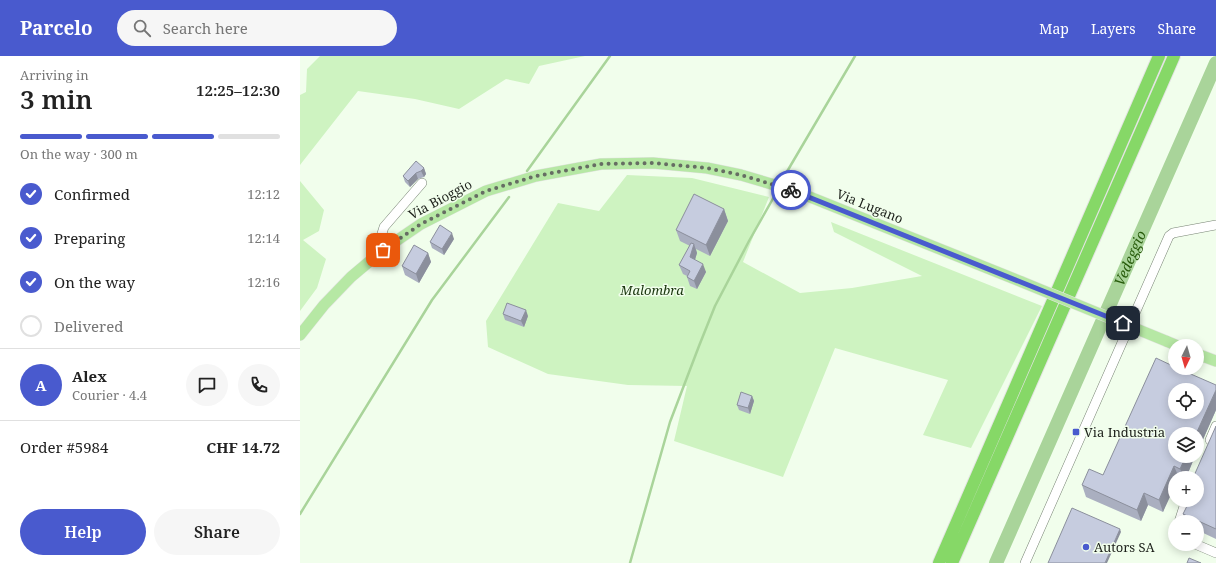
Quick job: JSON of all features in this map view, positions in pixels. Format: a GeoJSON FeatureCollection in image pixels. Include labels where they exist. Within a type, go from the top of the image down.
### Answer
{"type":"FeatureCollection","features":[{"type":"Feature","properties":{"kind":"highway"},"geometry":{"type":"LineString","coordinates":[[939,563],[1159,56]]}},
{"type":"Feature","properties":{"kind":"highway"},"geometry":{"type":"LineString","coordinates":[[952,563],[1174,56]]}},
{"type":"Feature","properties":{"kind":"main road","name":"Via Lugano"},"geometry":{"type":"LineString","coordinates":[[536,176],[601,164],[653,163],[707,168],[741,175],[795,191],[1168,342]]}},
{"type":"Feature","properties":{"kind":"main road","name":"Via Bioggio"},"geometry":{"type":"LineString","coordinates":[[300,335],[335,292],[351,277],[383,250],[421,224],[486,191],[536,176]]}},
{"type":"Feature","properties":{"kind":"main road"},"geometry":{"type":"LineString","coordinates":[[1204,357],[1216,361]]}},
{"type":"Feature","properties":{"kind":"street"},"geometry":{"type":"LineString","coordinates":[[383,250],[380,240],[384,227],[422,183]]}},
{"type":"Feature","properties":{"kind":"street"},"geometry":{"type":"LineString","coordinates":[[1025,563],[1169,236],[1173,233],[1216,225]]}},
{"type":"Feature","properties":{"kind":"street"},"geometry":{"type":"LineString","coordinates":[[1207,447],[1216,426]]}},
{"type":"Feature","properties":{"kind":"street"},"geometry":{"type":"LineString","coordinates":[[1204,547],[1216,552]]}},
{"type":"Feature","properties":{"kind":"green space"},"geometry":{"type":"Polygon","coordinates":[[[320,56],[585,56],[539,66],[529,84],[506,79],[459,109],[415,99],[358,91],[300,165],[300,95],[306,92],[307,69],[320,56]]]}},
{"type":"Feature","properties":{"kind":"green space","name":"Malombra"},"geometry":{"type":"Polygon","coordinates":[[[627,175],[692,178],[769,197],[743,262],[800,293],[852,288],[922,276],[834,232],[831,222],[1042,306],[971,448],[923,435],[948,380],[835,348],[783,477],[674,441],[687,386],[628,385],[548,374],[488,347],[486,321],[558,203],[599,211],[627,175]]]}},
{"type":"Feature","properties":{"kind":"green space"},"geometry":{"type":"Polygon","coordinates":[[[300,181],[324,210],[319,231],[303,240],[326,259],[317,288],[300,311],[300,181]]]}},
{"type":"Feature","properties":{"kind":"building"},"geometry":{"type":"Polygon","coordinates":[[[416,161],[424,168],[408,181],[403,176],[416,161]]]}},
{"type":"Feature","properties":{"kind":"building"},"geometry":{"type":"Polygon","coordinates":[[[694,194],[724,209],[706,245],[676,230],[694,194]]]}},
{"type":"Feature","properties":{"kind":"building"},"geometry":{"type":"Polygon","coordinates":[[[440,225],[452,233],[442,249],[430,242],[440,225]]]}},
{"type":"Feature","properties":{"kind":"building"},"geometry":{"type":"Polygon","coordinates":[[[691,243],[694,244],[690,257],[703,264],[694,281],[687,277],[690,271],[679,265],[691,243]]]}},
{"type":"Feature","properties":{"kind":"building"},"geometry":{"type":"Polygon","coordinates":[[[414,245],[428,253],[416,274],[402,266],[414,245]]]}},
{"type":"Feature","properties":{"kind":"building"},"geometry":{"type":"Polygon","coordinates":[[[507,303],[526,310],[521,321],[503,314],[507,303]]]}},
{"type":"Feature","properties":{"kind":"building"},"geometry":{"type":"Polygon","coordinates":[[[1156,358],[1168,364],[1168,375],[1193,375],[1216,385],[1216,390],[1204,416],[1204,383],[1168,383],[1168,419],[1203,419],[1199,427],[1168,427],[1168,463],[1183,463],[1180,469],[1174,466],[1172,471],[1168,471],[1168,480],[1159,500],[1144,493],[1137,510],[1082,485],[1089,469],[1103,475],[1156,358]]]}},
{"type":"Feature","properties":{"kind":"building"},"geometry":{"type":"Polygon","coordinates":[[[741,392],[752,396],[748,408],[737,405],[741,392]]]}},
{"type":"Feature","properties":{"kind":"building"},"geometry":{"type":"Polygon","coordinates":[[[1216,426],[1216,529],[1204,524],[1204,515],[1183,514],[1186,507],[1204,507],[1204,471],[1196,471],[1200,463],[1204,463],[1204,453],[1216,426]]]}},
{"type":"Feature","properties":{"kind":"building","name":"Autors SA"},"geometry":{"type":"Polygon","coordinates":[[[1072,508],[1120,529],[1105,563],[1048,563],[1072,508]]]}},
{"type":"Feature","properties":{"kind":"building"},"geometry":{"type":"Polygon","coordinates":[[[1189,558],[1201,563],[1187,563],[1189,558]]]}},
{"type":"Feature","properties":{"kind":"waterway"},"geometry":{"type":"LineString","coordinates":[[527,171],[610,56]]}},
{"type":"Feature","properties":{"kind":"waterway"},"geometry":{"type":"LineString","coordinates":[[785,175],[855,56]]}},
{"type":"Feature","properties":{"kind":"waterway","name":"Vedeggio"},"geometry":{"type":"LineString","coordinates":[[996,563],[1216,63]]}},
{"type":"Feature","properties":{"kind":"waterway"},"geometry":{"type":"LineString","coordinates":[[630,563],[670,422],[699,346],[715,306],[775,195]]}},
{"type":"Feature","properties":{"kind":"waterway"},"geometry":{"type":"LineString","coordinates":[[300,514],[432,300],[509,197]]}},
{"type":"Feature","properties":{"kind":"way so far"},"geometry":{"type":"LineString","coordinates":[[383,250],[421,224],[486,191],[536,176],[601,164],[653,163],[707,168],[741,175],[791,190]]}},
{"type":"Feature","properties":{"kind":"place","name":"Via Industria"},"geometry":{"type":"Point","coordinates":[1076,432]}},
{"type":"Feature","properties":{"kind":"place","name":"Autors SA"},"geometry":{"type":"Point","coordinates":[1086,547]}},
{"type":"Feature","properties":{"kind":"route"},"geometry":{"type":"LineString","coordinates":[[791,190],[1123,323]]}}]}
